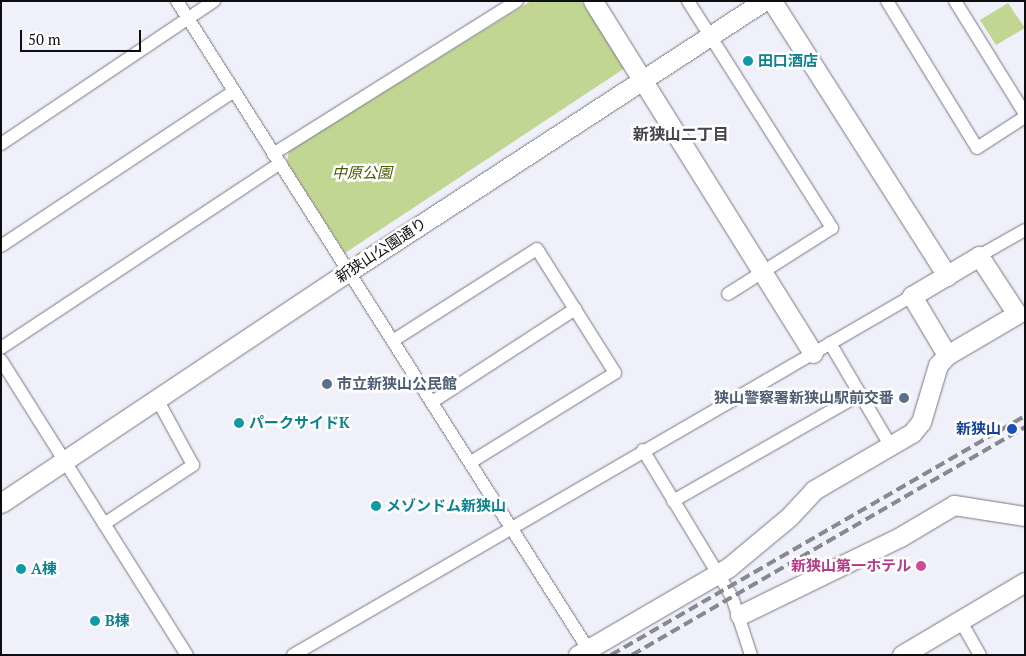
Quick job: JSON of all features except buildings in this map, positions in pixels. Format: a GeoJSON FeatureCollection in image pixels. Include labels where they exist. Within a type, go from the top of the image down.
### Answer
{"type":"FeatureCollection","features":[{"type":"Feature","properties":{"kind":"street"},"geometry":{"type":"LineString","coordinates":[[176,1],[471,462],[583,652],[717,574],[789,517],[814,490],[912,432],[920,422],[938,365],[947,355],[1021,314],[979,256]]}},
{"type":"Feature","properties":{"kind":"street"},"geometry":{"type":"LineString","coordinates":[[1,144],[214,1]]}},
{"type":"Feature","properties":{"kind":"street"},"geometry":{"type":"LineString","coordinates":[[1,348],[276,158],[517,1]]}},
{"type":"Feature","properties":{"kind":"street"},"geometry":{"type":"LineString","coordinates":[[593,1],[813,352]]}},
{"type":"Feature","properties":{"kind":"street"},"geometry":{"type":"LineString","coordinates":[[688,1],[832,228],[728,294]]}},
{"type":"Feature","properties":{"kind":"street","name":"新狭山公園通り"},"geometry":{"type":"LineString","coordinates":[[1,503],[348,272],[764,1]]}},
{"type":"Feature","properties":{"kind":"street"},"geometry":{"type":"LineString","coordinates":[[772,1],[946,276]]}},
{"type":"Feature","properties":{"kind":"street"},"geometry":{"type":"LineString","coordinates":[[887,1],[977,148],[1025,115],[955,1]]}},
{"type":"Feature","properties":{"kind":"street"},"geometry":{"type":"LineString","coordinates":[[1,246],[234,92]]}},
{"type":"Feature","properties":{"kind":"street"},"geometry":{"type":"LineString","coordinates":[[293,655],[643,450],[1025,230]]}},
{"type":"Feature","properties":{"kind":"street"},"geometry":{"type":"LineString","coordinates":[[394,340],[537,249],[575,309],[615,373],[471,462]]}},
{"type":"Feature","properties":{"kind":"street"},"geometry":{"type":"LineString","coordinates":[[912,296],[947,355]]}},
{"type":"Feature","properties":{"kind":"street"},"geometry":{"type":"LineString","coordinates":[[432,402],[575,309]]}},
{"type":"Feature","properties":{"kind":"street"},"geometry":{"type":"LineString","coordinates":[[830,343],[890,445]]}},
{"type":"Feature","properties":{"kind":"street"},"geometry":{"type":"LineString","coordinates":[[1,360],[187,655]]}},
{"type":"Feature","properties":{"kind":"street"},"geometry":{"type":"LineString","coordinates":[[673,502],[859,395]]}},
{"type":"Feature","properties":{"kind":"street"},"geometry":{"type":"LineString","coordinates":[[104,524],[193,465],[157,399]]}},
{"type":"Feature","properties":{"kind":"street"},"geometry":{"type":"LineString","coordinates":[[643,450],[740,615],[751,655]]}},
{"type":"Feature","properties":{"kind":"street"},"geometry":{"type":"LineString","coordinates":[[740,615],[900,537],[954,505],[1025,516]]}},
{"type":"Feature","properties":{"kind":"street"},"geometry":{"type":"LineString","coordinates":[[902,655],[1025,582]]}},
{"type":"Feature","properties":{"kind":"street"},"geometry":{"type":"LineString","coordinates":[[960,620],[980,655]]}},
{"type":"Feature","properties":{"kind":"green space","name":"中原公園"},"geometry":{"type":"Polygon","coordinates":[[[531,1],[581,1],[625,68],[345,253],[287,162],[289,151],[531,1]]]}},
{"type":"Feature","properties":{"kind":"green space"},"geometry":{"type":"Polygon","coordinates":[[[1008,3],[1025,28],[996,45],[980,20],[1008,3]]]}},
{"type":"Feature","properties":{"kind":"railway"},"geometry":{"type":"LineString","coordinates":[[611,655],[1025,416]]}},
{"type":"Feature","properties":{"kind":"railway"},"geometry":{"type":"LineString","coordinates":[[632,655],[1025,427]]}},
{"type":"Feature","properties":{"kind":"place","name":"田口酒店"},"geometry":{"type":"Point","coordinates":[748,61]}},
{"type":"Feature","properties":{"kind":"place","name":"市立新狭山公民館"},"geometry":{"type":"Point","coordinates":[327,384]}},
{"type":"Feature","properties":{"kind":"place","name":"狭山警察署新狭山駅前交番"},"geometry":{"type":"Point","coordinates":[904,398]}},
{"type":"Feature","properties":{"kind":"place","name":"パークサイドK"},"geometry":{"type":"Point","coordinates":[239,423]}},
{"type":"Feature","properties":{"kind":"place","name":"新狭山"},"geometry":{"type":"Point","coordinates":[1012,429]}},
{"type":"Feature","properties":{"kind":"place","name":"メゾンドム新狭山"},"geometry":{"type":"Point","coordinates":[376,506]}},
{"type":"Feature","properties":{"kind":"place","name":"新狭山第一ホテル"},"geometry":{"type":"Point","coordinates":[921,566]}},
{"type":"Feature","properties":{"kind":"place","name":"A棟"},"geometry":{"type":"Point","coordinates":[21,569]}},
{"type":"Feature","properties":{"kind":"place","name":"B棟"},"geometry":{"type":"Point","coordinates":[95,621]}},
{"type":"Feature","properties":{"kind":"district","name":"新狭山二丁目"},"geometry":{"type":"Point","coordinates":[681,134]}}]}
